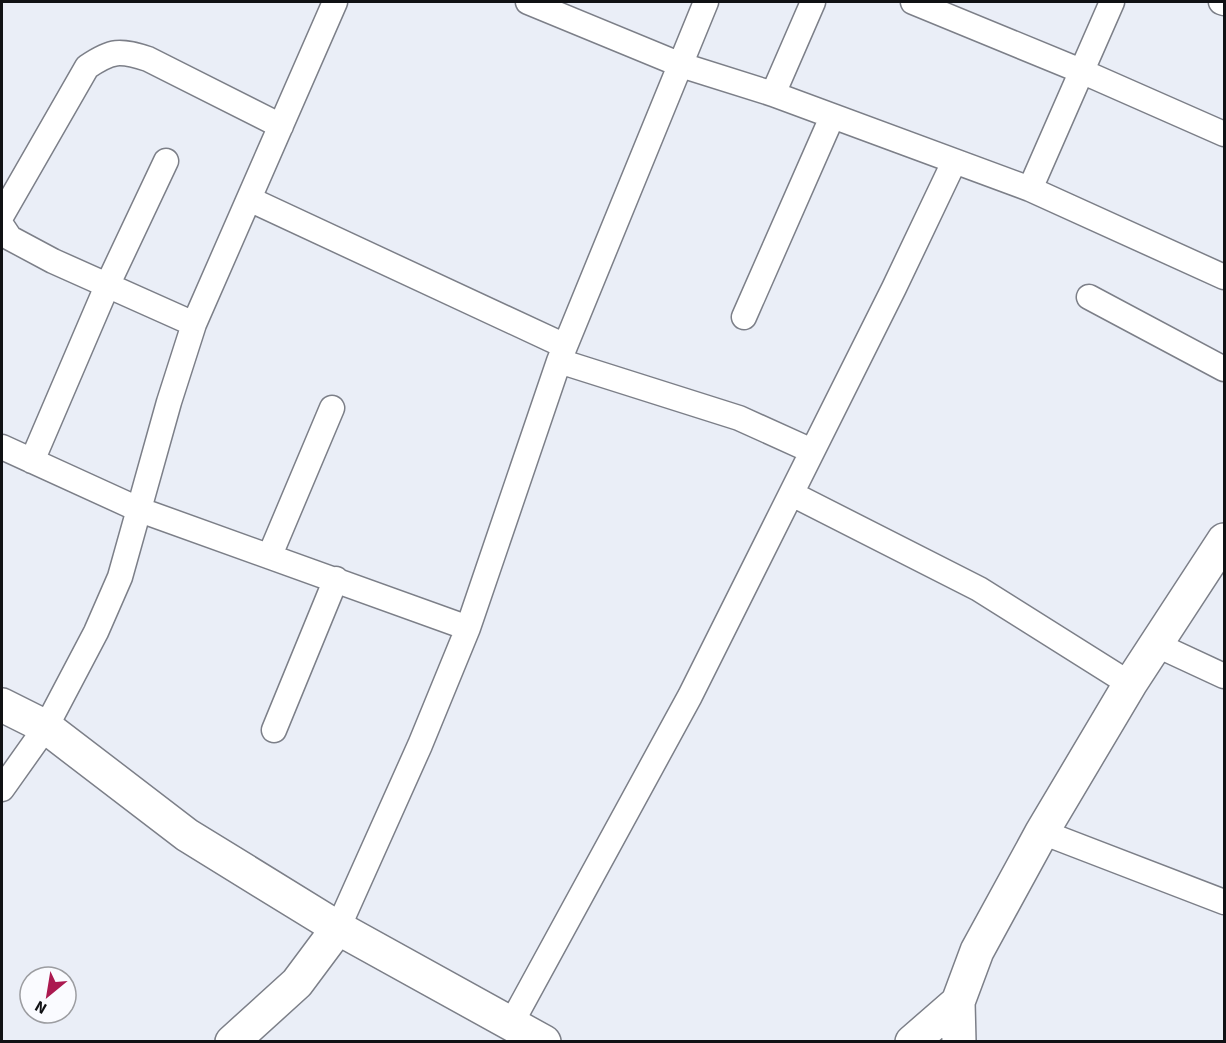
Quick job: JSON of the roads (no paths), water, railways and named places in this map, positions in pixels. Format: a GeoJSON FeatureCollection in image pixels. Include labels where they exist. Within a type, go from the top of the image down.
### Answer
{"type":"FeatureCollection","features":[{"type":"Feature","properties":{"kind":"street"},"geometry":{"type":"LineString","coordinates":[[2,789],[46,727],[96,632],[120,577],[169,402],[194,324],[335,2]]}},
{"type":"Feature","properties":{"kind":"street"},"geometry":{"type":"LineString","coordinates":[[528,2],[681,64],[773,94],[1030,189],[1224,277]]}},
{"type":"Feature","properties":{"kind":"street"},"geometry":{"type":"LineString","coordinates":[[232,1041],[297,983],[338,928],[420,745],[468,628],[562,354],[706,2]]}},
{"type":"Feature","properties":{"kind":"street"},"geometry":{"type":"LineString","coordinates":[[773,94],[813,2]]}},
{"type":"Feature","properties":{"kind":"street"},"geometry":{"type":"LineString","coordinates":[[913,2],[1224,134]]}},
{"type":"Feature","properties":{"kind":"street"},"geometry":{"type":"LineString","coordinates":[[1030,189],[1112,2]]}},
{"type":"Feature","properties":{"kind":"street"},"geometry":{"type":"LineString","coordinates":[[2,215],[87,67],[105,55],[128,52],[148,59],[281,126]]}},
{"type":"Feature","properties":{"kind":"street"},"geometry":{"type":"LineString","coordinates":[[744,317],[832,117]]}},
{"type":"Feature","properties":{"kind":"street"},"geometry":{"type":"LineString","coordinates":[[32,461],[107,286],[166,161]]}},
{"type":"Feature","properties":{"kind":"street"},"geometry":{"type":"LineString","coordinates":[[512,1022],[690,696],[894,288],[954,162]]}},
{"type":"Feature","properties":{"kind":"street"},"geometry":{"type":"LineString","coordinates":[[249,199],[562,354],[739,418],[812,451]]}},
{"type":"Feature","properties":{"kind":"street"},"geometry":{"type":"LineString","coordinates":[[2,226],[10,238],[107,286],[194,324]]}},
{"type":"Feature","properties":{"kind":"street"},"geometry":{"type":"LineString","coordinates":[[1089,297],[1224,369]]}},
{"type":"Feature","properties":{"kind":"street"},"geometry":{"type":"LineString","coordinates":[[270,555],[332,408]]}},
{"type":"Feature","properties":{"kind":"street"},"geometry":{"type":"LineString","coordinates":[[2,447],[140,510],[468,628]]}},
{"type":"Feature","properties":{"kind":"street"},"geometry":{"type":"LineString","coordinates":[[792,494],[979,589],[1130,684]]}},
{"type":"Feature","properties":{"kind":"street"},"geometry":{"type":"LineString","coordinates":[[959,1041],[958,1002],[977,951],[1042,832],[1130,684],[1224,540]]}},
{"type":"Feature","properties":{"kind":"street"},"geometry":{"type":"LineString","coordinates":[[274,730],[336,579]]}},
{"type":"Feature","properties":{"kind":"street"},"geometry":{"type":"LineString","coordinates":[[1155,644],[1224,676]]}},
{"type":"Feature","properties":{"kind":"street"},"geometry":{"type":"LineString","coordinates":[[2,705],[46,727],[187,835],[338,928],[544,1041]]}},
{"type":"Feature","properties":{"kind":"street"},"geometry":{"type":"LineString","coordinates":[[1042,832],[1224,902]]}},
{"type":"Feature","properties":{"kind":"street"},"geometry":{"type":"LineString","coordinates":[[912,1041],[958,1002]]}}]}
